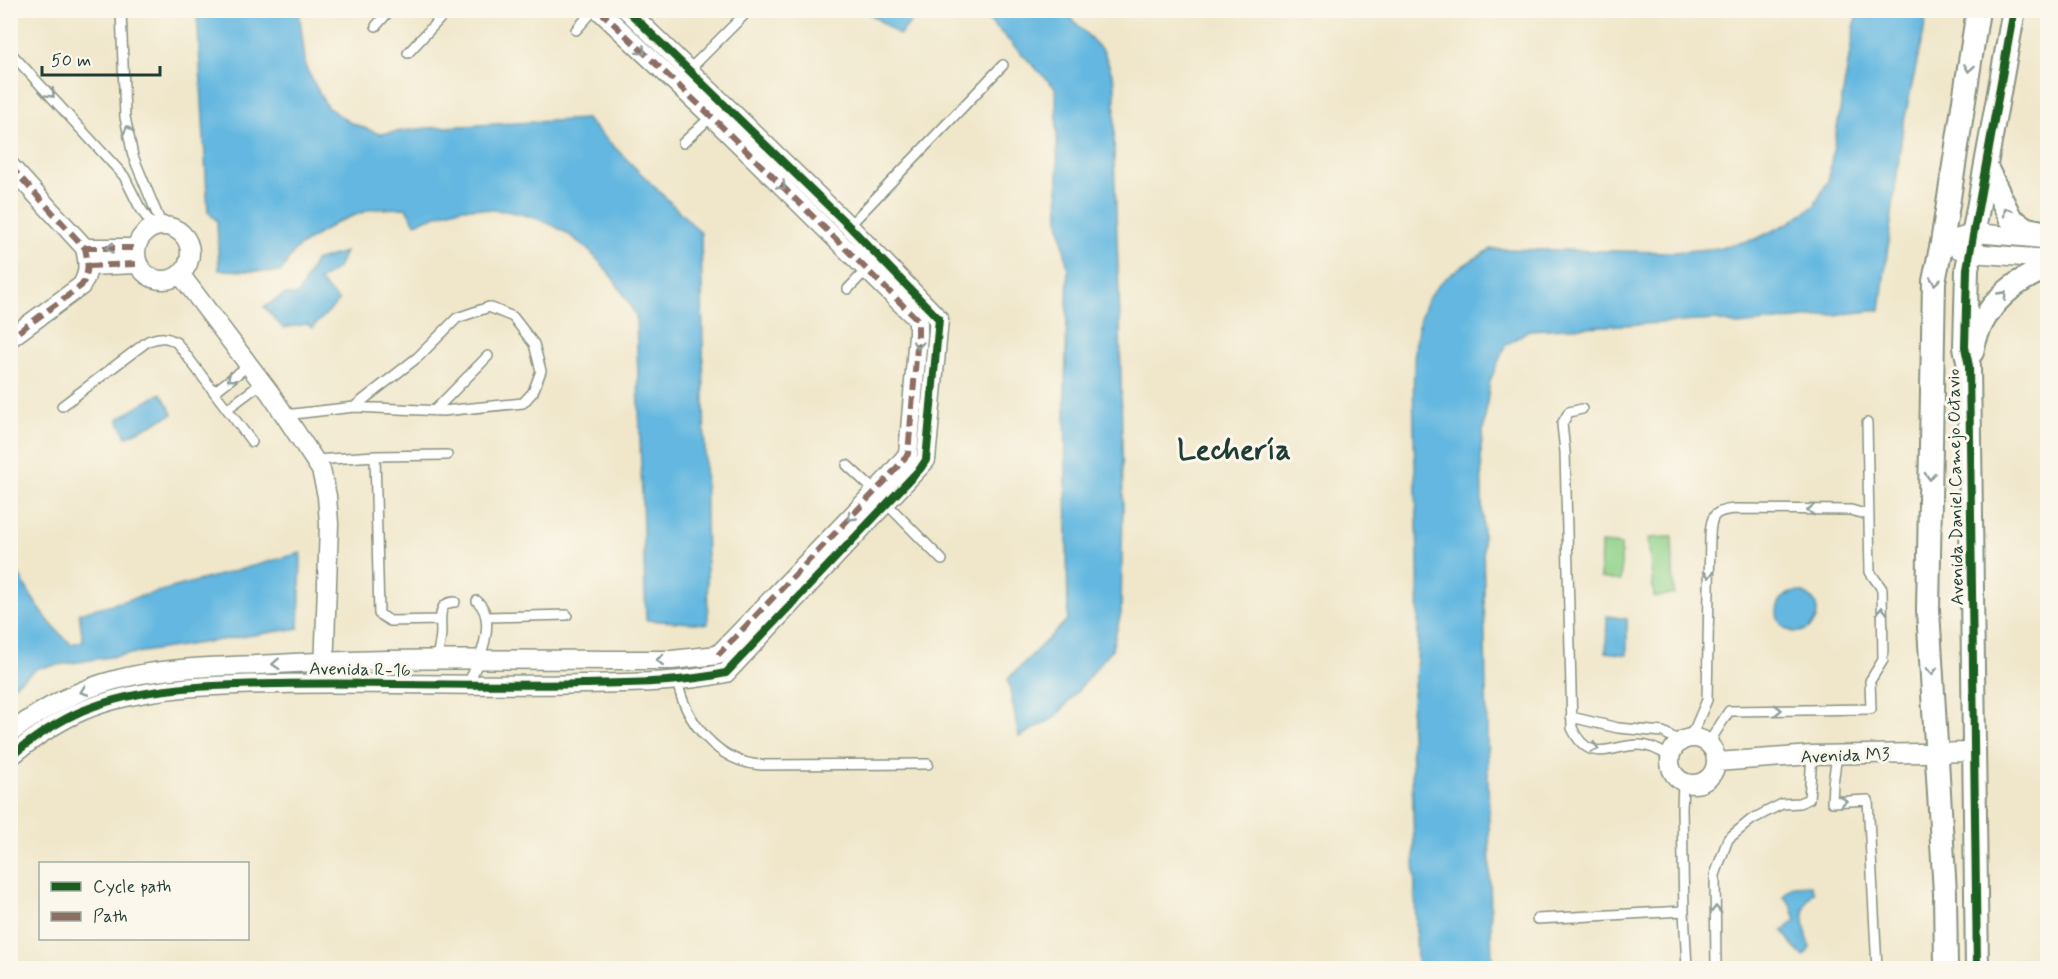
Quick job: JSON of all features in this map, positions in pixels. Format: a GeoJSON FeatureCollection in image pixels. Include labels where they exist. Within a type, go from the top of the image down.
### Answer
{"type":"FeatureCollection","features":[{"type":"Feature","properties":{"kind":"street"},"geometry":{"type":"LineString","coordinates":[[599,10],[718,110],[873,263],[939,319],[926,460],[881,497],[718,655],[726,673],[881,497]]}},
{"type":"Feature","properties":{"kind":"street"},"geometry":{"type":"LineString","coordinates":[[627,10],[689,70],[718,110]]}},
{"type":"Feature","properties":{"kind":"street","name":"Avenida Daniel Camejo Octavio"},"geometry":{"type":"LineString","coordinates":[[1946,969],[1945,892],[1928,610],[1934,281],[1942,243],[1978,10]]}},
{"type":"Feature","properties":{"kind":"street","name":"Avenida Daniel Camejo Octavio"},"geometry":{"type":"LineString","coordinates":[[1977,969],[1970,366],[1965,347],[1967,270],[2014,10]]}},
{"type":"Feature","properties":{"kind":"street"},"geometry":{"type":"LineString","coordinates":[[764,155],[849,226],[873,263]]}},
{"type":"Feature","properties":{"kind":"street"},"geometry":{"type":"LineString","coordinates":[[10,166],[86,257],[86,279],[81,286],[10,338]]}},
{"type":"Feature","properties":{"kind":"street"},"geometry":{"type":"LineString","coordinates":[[1986,167],[2012,219],[2026,229],[2048,233]]}},
{"type":"Feature","properties":{"kind":"street"},"geometry":{"type":"LineString","coordinates":[[158,226],[176,229],[189,243],[190,257],[185,269],[172,279],[152,278],[144,272],[137,256],[142,235],[158,226]]}},
{"type":"Feature","properties":{"kind":"street"},"geometry":{"type":"LineString","coordinates":[[1942,243],[2048,239]]}},
{"type":"Feature","properties":{"kind":"street"},"geometry":{"type":"LineString","coordinates":[[1973,243],[2048,259]]}},
{"type":"Feature","properties":{"kind":"street"},"geometry":{"type":"LineString","coordinates":[[86,257],[137,256]]}},
{"type":"Feature","properties":{"kind":"street"},"geometry":{"type":"LineString","coordinates":[[1970,366],[1975,338],[1988,312],[2006,290],[2030,274],[2048,268]]}},
{"type":"Feature","properties":{"kind":"street"},"geometry":{"type":"LineString","coordinates":[[180,274],[262,382],[321,471],[327,496],[329,525],[323,683]]}},
{"type":"Feature","properties":{"kind":"street","name":"Avenida R-16"},"geometry":{"type":"LineString","coordinates":[[10,733],[34,715],[76,693],[115,680],[196,668],[324,662],[672,660],[718,655]]}},
{"type":"Feature","properties":{"kind":"street","name":"Avenida R-16"},"geometry":{"type":"LineString","coordinates":[[10,757],[56,724],[84,710],[133,696],[205,686],[323,683],[467,686],[700,679],[726,673]]}},
{"type":"Feature","properties":{"kind":"street"},"geometry":{"type":"LineString","coordinates":[[1698,738],[1708,743],[1715,755],[1713,775],[1703,783],[1683,782],[1671,769],[1679,746],[1698,738]]}},
{"type":"Feature","properties":{"kind":"street","name":"Avenida M3"},"geometry":{"type":"LineString","coordinates":[[1715,755],[1973,752]]}},
{"type":"Feature","properties":{"kind":"lane"},"geometry":{"type":"LineString","coordinates":[[121,10],[125,117],[134,156],[158,226]]}},
{"type":"Feature","properties":{"kind":"lane"},"geometry":{"type":"LineString","coordinates":[[376,26],[390,10]]}},
{"type":"Feature","properties":{"kind":"lane"},"geometry":{"type":"LineString","coordinates":[[408,53],[448,10]]}},
{"type":"Feature","properties":{"kind":"lane"},"geometry":{"type":"LineString","coordinates":[[576,30],[594,10]]}},
{"type":"Feature","properties":{"kind":"lane"},"geometry":{"type":"LineString","coordinates":[[689,70],[749,10]]}},
{"type":"Feature","properties":{"kind":"lane"},"geometry":{"type":"LineString","coordinates":[[10,52],[124,176],[139,206],[158,226]]}},
{"type":"Feature","properties":{"kind":"lane"},"geometry":{"type":"LineString","coordinates":[[849,226],[1003,65]]}},
{"type":"Feature","properties":{"kind":"lane"},"geometry":{"type":"LineString","coordinates":[[683,143],[718,110]]}},
{"type":"Feature","properties":{"kind":"lane"},"geometry":{"type":"LineString","coordinates":[[848,289],[873,263]]}},
{"type":"Feature","properties":{"kind":"lane"},"geometry":{"type":"LineString","coordinates":[[285,415],[354,407],[434,411],[524,403],[533,392],[541,371],[534,344],[513,317],[489,307],[457,318],[418,357],[354,407]]}},
{"type":"Feature","properties":{"kind":"lane"},"geometry":{"type":"LineString","coordinates":[[62,406],[148,341],[159,337],[169,338],[177,344],[252,442]]}},
{"type":"Feature","properties":{"kind":"lane"},"geometry":{"type":"LineString","coordinates":[[434,411],[488,356]]}},
{"type":"Feature","properties":{"kind":"lane"},"geometry":{"type":"LineString","coordinates":[[214,392],[249,365]]}},
{"type":"Feature","properties":{"kind":"lane"},"geometry":{"type":"LineString","coordinates":[[227,409],[262,382]]}},
{"type":"Feature","properties":{"kind":"lane"},"geometry":{"type":"LineString","coordinates":[[1582,409],[1569,412],[1562,424],[1566,483],[1571,717],[1572,728],[1576,736],[1582,743],[1594,750],[1612,751],[1630,746],[1679,746],[1695,728],[1707,700],[1710,535],[1713,516],[1718,512],[1734,509],[1851,510],[1868,515]]}},
{"type":"Feature","properties":{"kind":"lane"},"geometry":{"type":"LineString","coordinates":[[1715,755],[1713,736],[1729,711],[1871,709],[1870,681],[1883,660],[1882,589],[1870,572],[1867,423]]}},
{"type":"Feature","properties":{"kind":"lane"},"geometry":{"type":"LineString","coordinates":[[315,460],[447,455]]}},
{"type":"Feature","properties":{"kind":"lane"},"geometry":{"type":"LineString","coordinates":[[375,456],[377,609],[379,614],[390,621],[440,620]]}},
{"type":"Feature","properties":{"kind":"lane"},"geometry":{"type":"LineString","coordinates":[[847,465],[942,560]]}},
{"type":"Feature","properties":{"kind":"lane"},"geometry":{"type":"LineString","coordinates":[[467,686],[484,649],[486,617],[482,606],[477,601]]}},
{"type":"Feature","properties":{"kind":"lane"},"geometry":{"type":"LineString","coordinates":[[436,661],[442,608],[450,602],[455,602]]}},
{"type":"Feature","properties":{"kind":"lane"},"geometry":{"type":"LineString","coordinates":[[486,617],[567,615]]}},
{"type":"Feature","properties":{"kind":"lane"},"geometry":{"type":"LineString","coordinates":[[676,680],[684,703],[699,728],[720,751],[736,760],[761,765],[928,764]]}},
{"type":"Feature","properties":{"kind":"lane"},"geometry":{"type":"LineString","coordinates":[[1571,717],[1618,728],[1663,732],[1679,746]]}},
{"type":"Feature","properties":{"kind":"lane"},"geometry":{"type":"LineString","coordinates":[[1716,969],[1715,875],[1728,839],[1751,820],[1782,804],[1799,803],[1809,799],[1812,755]]}},
{"type":"Feature","properties":{"kind":"lane"},"geometry":{"type":"LineString","coordinates":[[1837,755],[1832,802],[1868,800],[1877,969]]}},
{"type":"Feature","properties":{"kind":"lane"},"geometry":{"type":"LineString","coordinates":[[1683,782],[1687,969]]}},
{"type":"Feature","properties":{"kind":"lane"},"geometry":{"type":"LineString","coordinates":[[1537,919],[1684,911]]}},
{"type":"Feature","properties":{"kind":"green space"},"geometry":{"type":"Polygon","coordinates":[[[1672,537],[1674,594],[1654,597],[1648,538],[1672,537]]]}},
{"type":"Feature","properties":{"kind":"green space"},"geometry":{"type":"Polygon","coordinates":[[[1601,543],[1621,545],[1621,581],[1600,578],[1601,543]]]}},
{"type":"Feature","properties":{"kind":"water"},"geometry":{"type":"Polygon","coordinates":[[[197,11],[299,11],[306,68],[327,107],[351,123],[380,134],[427,128],[586,119],[701,233],[708,624],[646,620],[636,316],[611,275],[580,243],[543,221],[521,214],[471,208],[445,212],[415,223],[406,208],[372,209],[337,222],[297,248],[280,272],[219,270],[217,221],[208,212],[197,11]]]}},
{"type":"Feature","properties":{"kind":"water"},"geometry":{"type":"Polygon","coordinates":[[[921,11],[899,35],[868,12],[921,11]]]}},
{"type":"Feature","properties":{"kind":"water"},"geometry":{"type":"Polygon","coordinates":[[[980,11],[1064,11],[1104,52],[1115,82],[1114,157],[1123,503],[1121,613],[1112,649],[1056,717],[1019,737],[1008,679],[1068,619],[1065,396],[1068,269],[1059,221],[1056,89],[980,11]]]}},
{"type":"Feature","properties":{"kind":"water"},"geometry":{"type":"Polygon","coordinates":[[[1857,11],[1928,11],[1903,126],[1880,310],[1738,325],[1716,320],[1529,330],[1505,346],[1490,381],[1481,448],[1492,968],[1417,968],[1411,726],[1416,673],[1418,605],[1413,386],[1418,329],[1428,299],[1448,276],[1491,249],[1674,252],[1720,248],[1756,239],[1787,224],[1814,206],[1828,181],[1857,11]]]}},
{"type":"Feature","properties":{"kind":"water"},"geometry":{"type":"Polygon","coordinates":[[[345,252],[338,268],[319,281],[339,301],[312,328],[307,324],[283,328],[264,307],[284,295],[298,295],[315,261],[345,252]]]}},
{"type":"Feature","properties":{"kind":"water"},"geometry":{"type":"Polygon","coordinates":[[[161,393],[173,414],[126,437],[118,419],[161,393]]]}},
{"type":"Feature","properties":{"kind":"water"},"geometry":{"type":"Polygon","coordinates":[[[301,553],[299,628],[38,668],[11,687],[11,560],[30,595],[45,616],[71,644],[83,641],[79,613],[301,553]]]}},
{"type":"Feature","properties":{"kind":"water"},"geometry":{"type":"Polygon","coordinates":[[[1797,592],[1805,593],[1811,598],[1816,604],[1816,620],[1811,626],[1805,631],[1797,632],[1789,631],[1783,626],[1778,620],[1777,612],[1778,604],[1783,598],[1789,593],[1797,592]]]}},
{"type":"Feature","properties":{"kind":"water"},"geometry":{"type":"Polygon","coordinates":[[[1607,616],[1627,619],[1627,655],[1606,652],[1607,616]]]}},
{"type":"Feature","properties":{"kind":"water"},"geometry":{"type":"Polygon","coordinates":[[[1811,885],[1814,892],[1804,911],[1810,948],[1804,956],[1783,931],[1796,920],[1791,905],[1783,896],[1792,886],[1811,885]]]}},
{"type":"Feature","properties":{"kind":"marked path"},"geometry":{"type":"LineString","coordinates":[[599,10],[711,116],[918,320],[908,454],[888,478],[718,655]]}},
{"type":"Feature","properties":{"kind":"marked path"},"geometry":{"type":"LineString","coordinates":[[10,166],[85,248],[88,267],[81,286],[10,338]]}},
{"type":"Feature","properties":{"kind":"marked path"},"geometry":{"type":"LineString","coordinates":[[85,248],[136,248]]}},
{"type":"Feature","properties":{"kind":"marked path"},"geometry":{"type":"LineString","coordinates":[[88,266],[138,264]]}},
{"type":"Feature","properties":{"kind":"cycle path"},"geometry":{"type":"LineString","coordinates":[[10,757],[44,731],[82,711],[129,696],[179,688],[279,684],[618,683],[672,681],[726,673],[920,469],[926,460],[939,319],[849,226],[627,10]]}},
{"type":"Feature","properties":{"kind":"cycle path"},"geometry":{"type":"LineString","coordinates":[[1977,968],[1969,366],[1965,347],[1967,269],[2014,10]]}},
{"type":"Feature","properties":{"kind":"district","name":"Lechería"},"geometry":{"type":"Point","coordinates":[1234,449]}}]}
